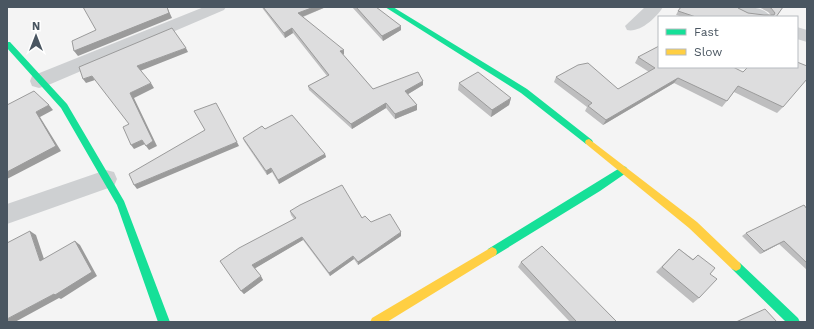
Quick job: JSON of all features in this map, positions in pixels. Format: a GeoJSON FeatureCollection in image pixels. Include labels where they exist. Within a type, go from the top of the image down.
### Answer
{"type":"FeatureCollection","features":[{"type":"Feature","properties":{"kind":"street"},"geometry":{"type":"LineString","coordinates":[[39,81],[218,7]]}},
{"type":"Feature","properties":{"kind":"street"},"geometry":{"type":"LineString","coordinates":[[633,26],[655,7]]}},
{"type":"Feature","properties":{"kind":"street"},"geometry":{"type":"LineString","coordinates":[[741,7],[761,16]]}},
{"type":"Feature","properties":{"kind":"street"},"geometry":{"type":"LineString","coordinates":[[395,8],[524,91],[693,225],[794,322]]}},
{"type":"Feature","properties":{"kind":"street"},"geometry":{"type":"LineString","coordinates":[[7,44],[39,81],[64,106],[121,204],[164,322]]}},
{"type":"Feature","properties":{"kind":"street"},"geometry":{"type":"LineString","coordinates":[[376,322],[623,170]]}},
{"type":"Feature","properties":{"kind":"street"},"geometry":{"type":"LineString","coordinates":[[7,214],[106,179]]}},
{"type":"Feature","properties":{"kind":"building"},"geometry":{"type":"Polygon","coordinates":[[[83,7],[167,7],[169,13],[74,51],[72,41],[96,30],[83,7]]]}},
{"type":"Feature","properties":{"kind":"building"},"geometry":{"type":"Polygon","coordinates":[[[263,7],[314,7],[298,13],[344,50],[340,51],[373,89],[418,72],[423,81],[405,91],[417,105],[395,114],[386,103],[351,124],[308,86],[329,75],[292,28],[284,33],[263,7]]]}},
{"type":"Feature","properties":{"kind":"building"},"geometry":{"type":"Polygon","coordinates":[[[356,7],[376,7],[401,26],[382,36],[356,7]]]}},
{"type":"Feature","properties":{"kind":"building"},"geometry":{"type":"Polygon","coordinates":[[[681,7],[737,7],[748,13],[774,15],[775,13],[769,7],[783,7],[777,16],[693,16],[678,11],[681,7]]]}},
{"type":"Feature","properties":{"kind":"building"},"geometry":{"type":"Polygon","coordinates":[[[172,28],[186,48],[137,66],[151,83],[130,93],[153,141],[146,146],[142,140],[131,145],[123,127],[129,124],[92,76],[83,79],[79,67],[172,28]]]}},
{"type":"Feature","properties":{"kind":"building"},"geometry":{"type":"Polygon","coordinates":[[[658,47],[658,68],[735,68],[743,72],[747,68],[798,68],[798,62],[807,66],[807,79],[783,107],[738,86],[727,101],[678,78],[606,120],[588,106],[592,103],[556,77],[578,65],[588,63],[618,89],[655,68],[638,57],[658,47]]]}},
{"type":"Feature","properties":{"kind":"building"},"geometry":{"type":"Polygon","coordinates":[[[478,72],[511,98],[492,110],[459,83],[478,72]]]}},
{"type":"Feature","properties":{"kind":"building"},"geometry":{"type":"Polygon","coordinates":[[[34,91],[49,105],[36,112],[56,146],[7,172],[7,105],[34,91]]]}},
{"type":"Feature","properties":{"kind":"building"},"geometry":{"type":"Polygon","coordinates":[[[216,103],[237,142],[134,185],[129,174],[205,130],[194,111],[216,103]]]}},
{"type":"Feature","properties":{"kind":"building"},"geometry":{"type":"Polygon","coordinates":[[[292,115],[325,154],[278,180],[271,168],[266,171],[243,138],[262,126],[265,129],[292,115]]]}},
{"type":"Feature","properties":{"kind":"building"},"geometry":{"type":"Polygon","coordinates":[[[342,185],[362,218],[365,216],[371,222],[390,214],[401,232],[358,262],[353,256],[329,273],[302,237],[252,265],[261,276],[241,291],[220,261],[239,248],[296,218],[290,211],[342,185]]]}},
{"type":"Feature","properties":{"kind":"building"},"geometry":{"type":"Polygon","coordinates":[[[804,205],[807,209],[807,263],[784,241],[764,251],[746,233],[804,205]]]}},
{"type":"Feature","properties":{"kind":"building"},"geometry":{"type":"Polygon","coordinates":[[[30,231],[40,261],[75,241],[92,272],[55,295],[54,294],[7,319],[7,243],[30,231]]]}},
{"type":"Feature","properties":{"kind":"building"},"geometry":{"type":"Polygon","coordinates":[[[542,246],[616,321],[615,322],[573,322],[576,321],[521,262],[542,246]]]}},
{"type":"Feature","properties":{"kind":"building"},"geometry":{"type":"Polygon","coordinates":[[[679,249],[693,260],[698,255],[715,268],[710,274],[717,279],[699,298],[662,267],[679,249]]]}},
{"type":"Feature","properties":{"kind":"building"},"geometry":{"type":"Polygon","coordinates":[[[765,309],[777,322],[736,322],[765,309]]]}},
{"type":"Feature","properties":{"kind":"traffic: fast"},"geometry":{"type":"LineString","coordinates":[[388,7],[524,91],[589,142]]}},
{"type":"Feature","properties":{"kind":"traffic: fast"},"geometry":{"type":"LineString","coordinates":[[7,44],[64,106],[121,204],[164,322]]}},
{"type":"Feature","properties":{"kind":"traffic: fast"},"geometry":{"type":"LineString","coordinates":[[492,252],[597,188],[623,170]]}},
{"type":"Feature","properties":{"kind":"traffic: fast"},"geometry":{"type":"LineString","coordinates":[[736,266],[794,322]]}},
{"type":"Feature","properties":{"kind":"traffic: slow"},"geometry":{"type":"LineString","coordinates":[[589,142],[693,225],[736,266]]}},
{"type":"Feature","properties":{"kind":"traffic: slow"},"geometry":{"type":"LineString","coordinates":[[376,322],[492,252]]}}]}
